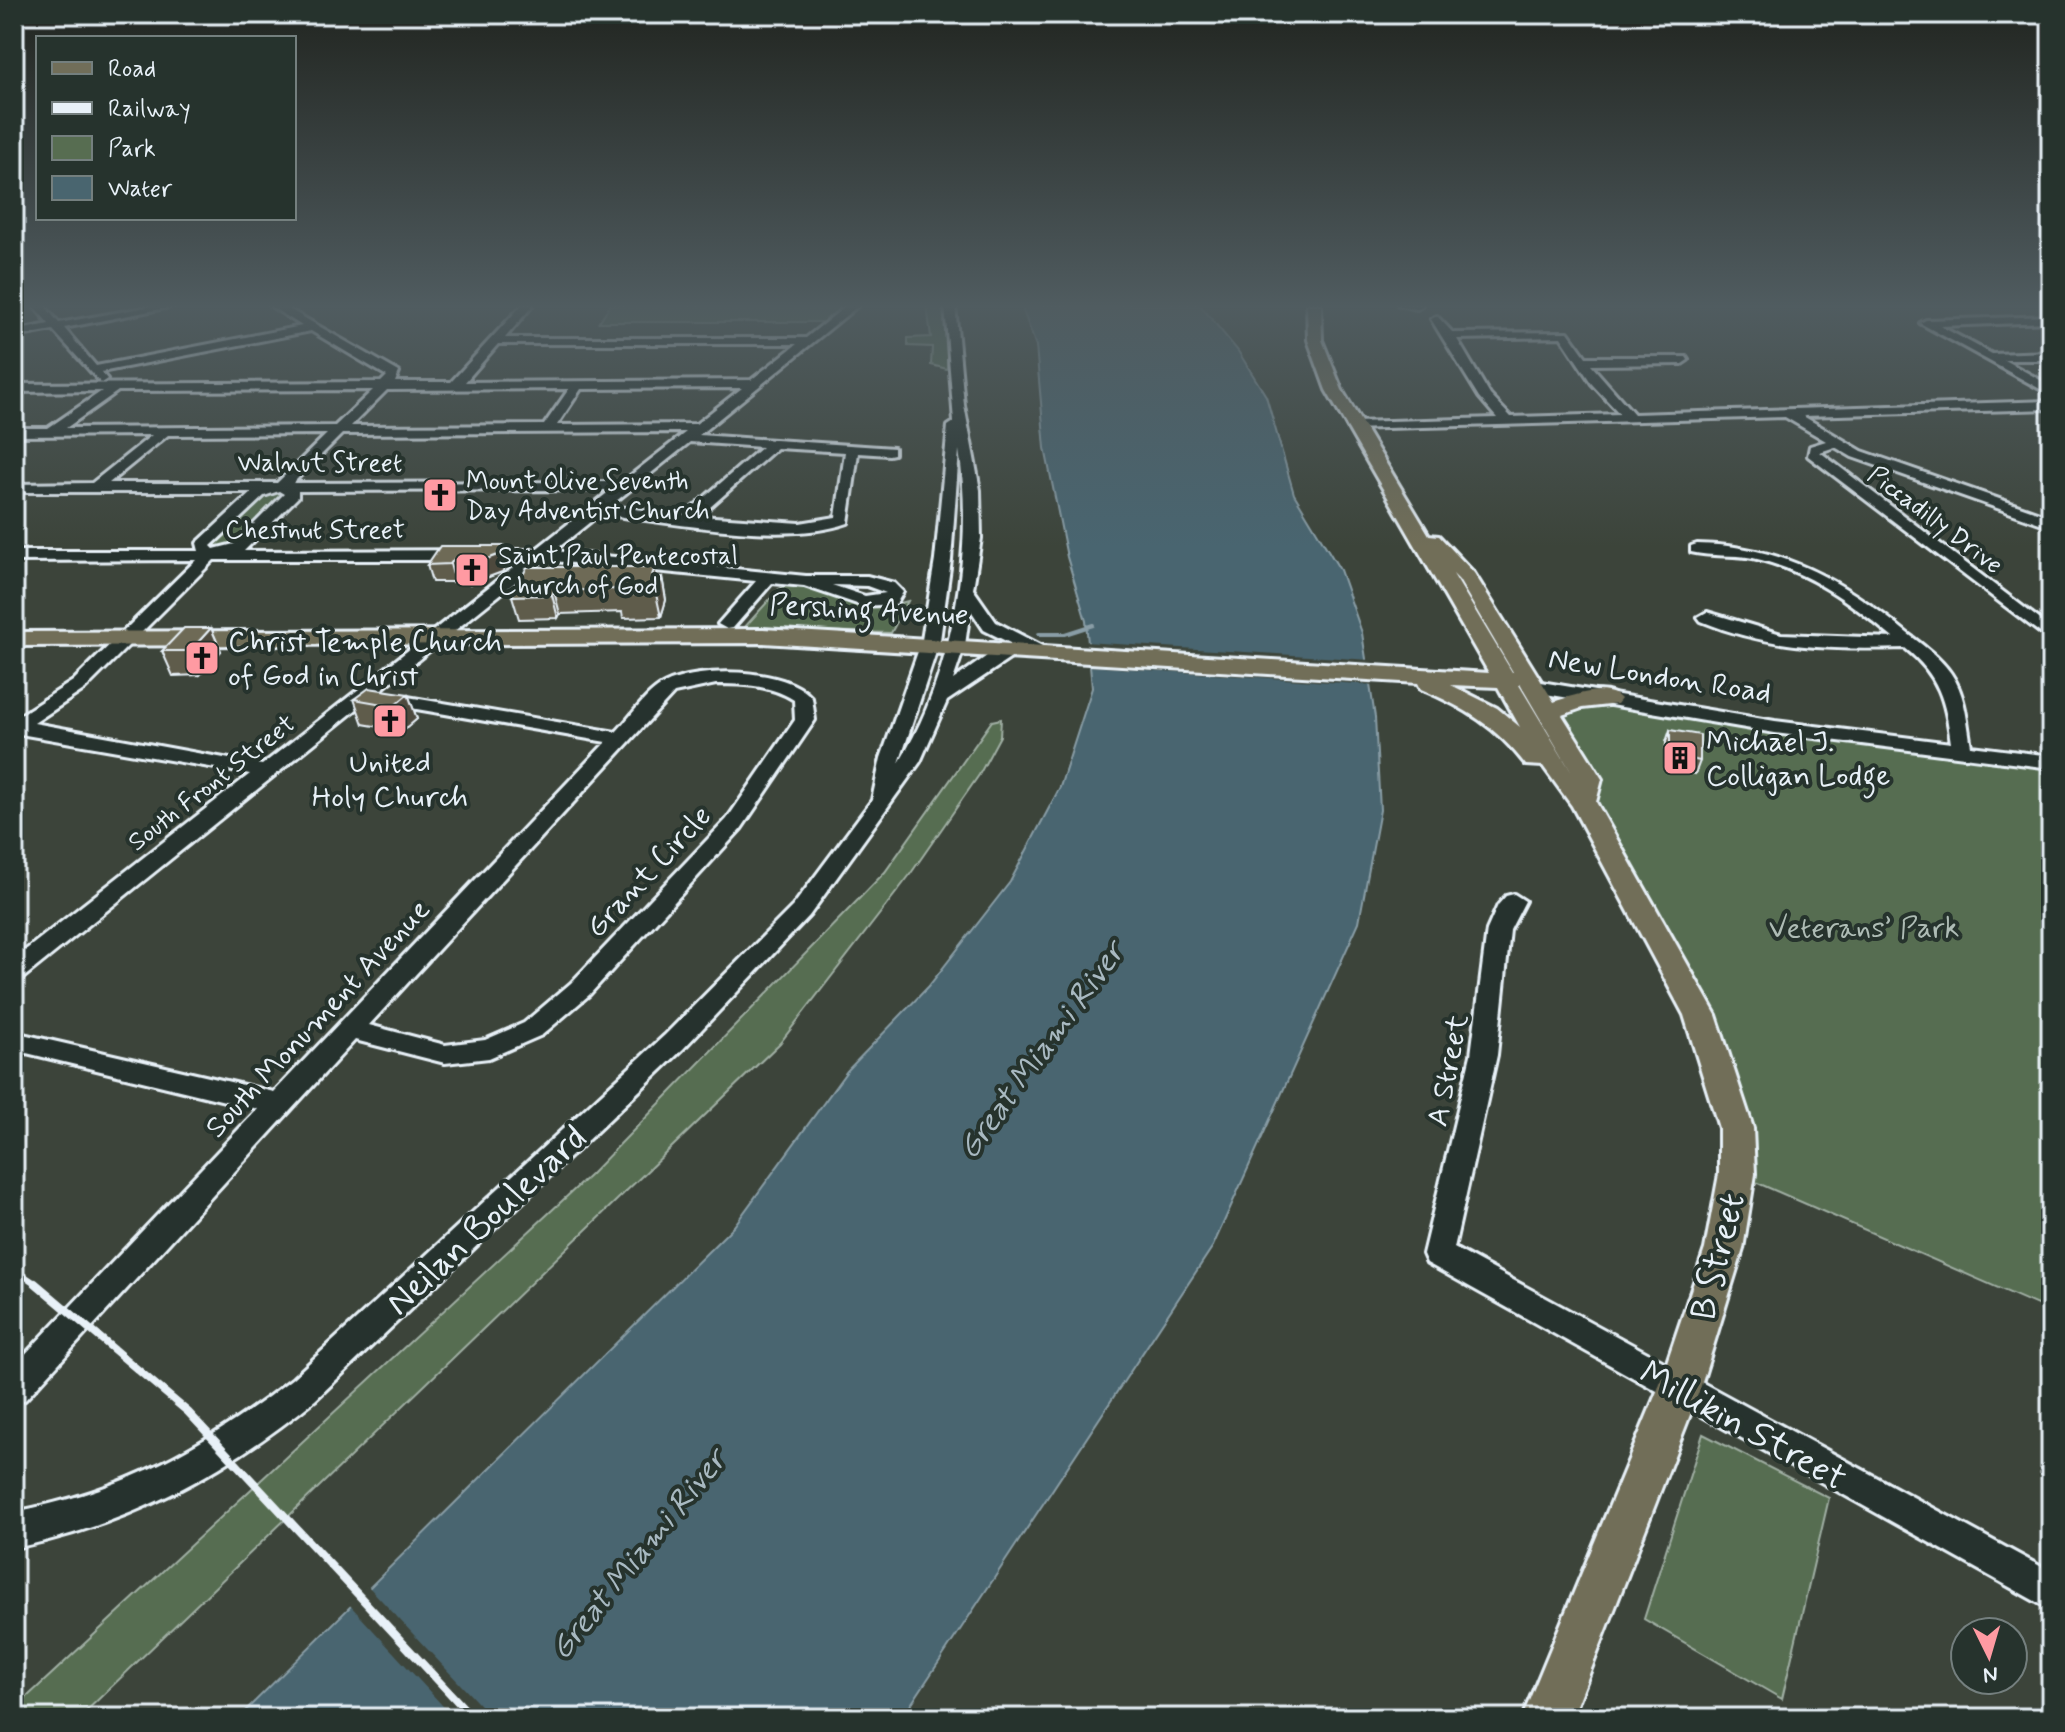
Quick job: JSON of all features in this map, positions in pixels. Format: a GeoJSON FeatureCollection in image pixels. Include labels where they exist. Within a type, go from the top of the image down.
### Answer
{"type":"FeatureCollection","features":[{"type":"Feature","properties":{"kind":"main road"},"geometry":{"type":"LineString","coordinates":[[1334,386],[1354,426],[1416,526],[1428,554],[1476,628],[1523,681]]}},
{"type":"Feature","properties":{"kind":"main road"},"geometry":{"type":"LineString","coordinates":[[1416,526],[1442,547],[1467,577],[1523,681]]}},
{"type":"Feature","properties":{"kind":"main road"},"geometry":{"type":"LineString","coordinates":[[1458,686],[1473,657],[1476,628]]}},
{"type":"Feature","properties":{"kind":"main road","name":"Pershing Avenue"},"geometry":{"type":"LineString","coordinates":[[14,639],[763,636],[1023,646],[1406,674],[1458,686]]}},
{"type":"Feature","properties":{"kind":"main road"},"geometry":{"type":"LineString","coordinates":[[1458,686],[1523,681]]}},
{"type":"Feature","properties":{"kind":"main road","name":"B Street"},"geometry":{"type":"LineString","coordinates":[[1523,681],[1550,711],[1589,779],[1583,802]]}},
{"type":"Feature","properties":{"kind":"main road","name":"B Street"},"geometry":{"type":"LineString","coordinates":[[1523,681],[1568,787],[1583,802],[1609,855],[1700,1015],[1736,1128],[1737,1174],[1724,1249],[1679,1389],[1547,1718]]}},
{"type":"Feature","properties":{"kind":"main road"},"geometry":{"type":"LineString","coordinates":[[1458,686],[1519,738],[1588,836],[1609,855]]}},
{"type":"Feature","properties":{"kind":"main road"},"geometry":{"type":"LineString","coordinates":[[1550,711],[1571,703],[1609,699]]}},
{"type":"Feature","properties":{"kind":"street"},"geometry":{"type":"LineString","coordinates":[[51,432],[112,386]]}},
{"type":"Feature","properties":{"kind":"street"},"geometry":{"type":"LineString","coordinates":[[14,388],[159,386]]}},
{"type":"Feature","properties":{"kind":"street"},"geometry":{"type":"LineString","coordinates":[[210,555],[203,546],[259,493],[282,486],[385,386]]}},
{"type":"Feature","properties":{"kind":"street"},"geometry":{"type":"LineString","coordinates":[[548,429],[577,386]]}},
{"type":"Feature","properties":{"kind":"street","name":"South Front Street"},"geometry":{"type":"LineString","coordinates":[[14,972],[753,386]]}},
{"type":"Feature","properties":{"kind":"street","name":"Neilan Boulevard"},"geometry":{"type":"LineString","coordinates":[[14,1530],[106,1508],[196,1468],[254,1430],[304,1389],[674,1042],[801,911],[910,762],[940,697],[956,645],[967,592],[973,490],[956,386]]}},
{"type":"Feature","properties":{"kind":"street"},"geometry":{"type":"LineString","coordinates":[[1476,386],[1484,400],[1507,421]]}},
{"type":"Feature","properties":{"kind":"street"},"geometry":{"type":"LineString","coordinates":[[1601,386],[1629,416]]}},
{"type":"Feature","properties":{"kind":"street","name":"Neilan Boulevard"},"geometry":{"type":"LineString","coordinates":[[880,803],[884,774],[911,708],[930,644],[940,588],[958,405]]}},
{"type":"Feature","properties":{"kind":"street"},"geometry":{"type":"LineString","coordinates":[[1354,426],[2051,405]]}},
{"type":"Feature","properties":{"kind":"street"},"geometry":{"type":"LineString","coordinates":[[1788,413],[1834,443],[2051,522]]}},
{"type":"Feature","properties":{"kind":"street"},"geometry":{"type":"LineString","coordinates":[[14,432],[548,429],[692,433],[773,444],[889,451]]}},
{"type":"Feature","properties":{"kind":"street"},"geometry":{"type":"LineString","coordinates":[[96,487],[165,431]]}},
{"type":"Feature","properties":{"kind":"street","name":"Piccadilly Drive"},"geometry":{"type":"LineString","coordinates":[[1834,443],[1815,449],[1813,453],[2051,636]]}},
{"type":"Feature","properties":{"kind":"street"},"geometry":{"type":"LineString","coordinates":[[689,518],[773,444]]}},
{"type":"Feature","properties":{"kind":"street"},"geometry":{"type":"LineString","coordinates":[[597,509],[827,527],[843,520],[852,450]]}},
{"type":"Feature","properties":{"kind":"street"},"geometry":{"type":"LineString","coordinates":[[15,726],[79,685],[210,555],[240,547],[293,494],[282,486]]}},
{"type":"Feature","properties":{"kind":"street","name":"Walnut Street"},"geometry":{"type":"LineString","coordinates":[[14,488],[627,486]]}},
{"type":"Feature","properties":{"kind":"street"},"geometry":{"type":"LineString","coordinates":[[1697,549],[1743,552],[1801,568],[1866,605],[1945,679],[1952,695],[1962,753]]}},
{"type":"Feature","properties":{"kind":"street","name":"Chestnut Street"},"geometry":{"type":"LineString","coordinates":[[14,556],[541,555],[806,581]]}},
{"type":"Feature","properties":{"kind":"street"},"geometry":{"type":"LineString","coordinates":[[727,624],[767,578]]}},
{"type":"Feature","properties":{"kind":"street"},"geometry":{"type":"LineString","coordinates":[[967,592],[985,621],[1023,646]]}},
{"type":"Feature","properties":{"kind":"street"},"geometry":{"type":"LineString","coordinates":[[1707,617],[1735,630],[1798,644],[1909,643]]}},
{"type":"Feature","properties":{"kind":"street"},"geometry":{"type":"LineString","coordinates":[[940,697],[962,685],[983,664],[1023,646]]}},
{"type":"Feature","properties":{"kind":"street","name":"Grant Circle"},"geometry":{"type":"LineString","coordinates":[[352,1030],[445,1054],[465,1053],[511,1041],[533,1029],[580,989],[708,853],[766,781],[805,720],[806,706],[795,691],[765,682],[702,678],[667,689]]}},
{"type":"Feature","properties":{"kind":"street","name":"New London Road"},"geometry":{"type":"LineString","coordinates":[[1523,681],[1609,699],[1775,727],[1805,729]]}},
{"type":"Feature","properties":{"kind":"street","name":"New London Road"},"geometry":{"type":"LineString","coordinates":[[1523,681],[1654,696],[1805,729],[1962,753],[2051,762]]}},
{"type":"Feature","properties":{"kind":"street","name":"South Monument Avenue"},"geometry":{"type":"LineString","coordinates":[[14,1389],[667,689]]}},
{"type":"Feature","properties":{"kind":"street"},"geometry":{"type":"LineString","coordinates":[[365,694],[620,739]]}},
{"type":"Feature","properties":{"kind":"street"},"geometry":{"type":"LineString","coordinates":[[15,726],[269,772]]}},
{"type":"Feature","properties":{"kind":"street","name":"A Street"},"geometry":{"type":"LineString","coordinates":[[1438,1254],[1473,1115],[1490,1024],[1498,961],[1497,923],[1514,901]]}},
{"type":"Feature","properties":{"kind":"street"},"geometry":{"type":"LineString","coordinates":[[14,1041],[280,1104]]}},
{"type":"Feature","properties":{"kind":"street","name":"Millikin Street"},"geometry":{"type":"LineString","coordinates":[[1438,1254],[2051,1592]]}},
{"type":"Feature","properties":{"kind":"green space"},"geometry":{"type":"Polygon","coordinates":[[[263,495],[287,495],[237,546],[211,546],[263,495]]]}},
{"type":"Feature","properties":{"kind":"green space"},"geometry":{"type":"Polygon","coordinates":[[[788,585],[820,589],[874,605],[908,601],[891,633],[743,629],[779,589],[788,585]]]}},
{"type":"Feature","properties":{"kind":"green space","name":"Veterans’ Park"},"geometry":{"type":"Polygon","coordinates":[[[1587,700],[2051,762],[2051,1311],[1737,1174],[1736,1127],[1550,711],[1587,700]]]}},
{"type":"Feature","properties":{"kind":"green space"},"geometry":{"type":"Polygon","coordinates":[[[1001,719],[1000,736],[979,775],[909,876],[780,1043],[79,1718],[14,1718],[14,1709],[591,1174],[885,872],[992,721],[1001,719]]]}},
{"type":"Feature","properties":{"kind":"green space"},"geometry":{"type":"Polygon","coordinates":[[[1703,1434],[1829,1498],[1782,1699],[1644,1619],[1703,1434]]]}},
{"type":"Feature","properties":{"kind":"water","name":"Great Miami River"},"geometry":{"type":"Polygon","coordinates":[[[1040,386],[1260,386],[1266,396],[1294,494],[1340,570],[1362,633],[1375,717],[1380,810],[1359,922],[1213,1246],[902,1718],[238,1718],[734,1226],[847,1071],[928,987],[1010,882],[1060,787],[1092,688],[1086,621],[1067,557],[1045,448],[1040,386]]]}},
{"type":"Feature","properties":{"kind":"pier"},"geometry":{"type":"Polygon","coordinates":[[[1084,642],[1371,660],[1375,685],[1086,666],[1084,642]]]}},
{"type":"Feature","properties":{"kind":"pier"},"geometry":{"type":"Polygon","coordinates":[[[367,1585],[492,1718],[454,1718],[348,1603],[367,1585]]]}},
{"type":"Feature","properties":{"kind":"building"},"geometry":{"type":"Polygon","coordinates":[[[440,546],[504,546],[498,555],[465,567],[454,559],[450,564],[427,565],[440,546]]]}},
{"type":"Feature","properties":{"kind":"building"},"geometry":{"type":"Polygon","coordinates":[[[527,567],[655,567],[651,578],[662,577],[656,594],[618,595],[620,589],[512,596],[527,567]]]}},
{"type":"Feature","properties":{"kind":"building"},"geometry":{"type":"Polygon","coordinates":[[[184,628],[211,628],[190,651],[162,651],[184,628]]]}},
{"type":"Feature","properties":{"kind":"building"},"geometry":{"type":"Polygon","coordinates":[[[369,688],[408,694],[394,706],[354,699],[369,688]]]}},
{"type":"Feature","properties":{"kind":"building"},"geometry":{"type":"Polygon","coordinates":[[[1670,730],[1700,735],[1700,761],[1670,755],[1670,730]]]}},
{"type":"Feature","properties":{"kind":"waterway"},"geometry":{"type":"LineString","coordinates":[[1039,634],[1065,634],[1093,625]]}},
{"type":"Feature","properties":{"kind":"railway"},"geometry":{"type":"LineString","coordinates":[[14,1269],[35,1283]]}},
{"type":"Feature","properties":{"kind":"railway"},"geometry":{"type":"LineString","coordinates":[[35,1283],[188,1412],[473,1718]]}},
{"type":"Feature","properties":{"kind":"place","name":"Mount Olive Seventh Day Adventist Church"},"geometry":{"type":"Point","coordinates":[440,495]}},
{"type":"Feature","properties":{"kind":"place","name":"Saint Paul Pentecostal Church of God"},"geometry":{"type":"Point","coordinates":[472,570]}},
{"type":"Feature","properties":{"kind":"place","name":"Christ Temple Church of God in Christ"},"geometry":{"type":"Point","coordinates":[202,658]}},
{"type":"Feature","properties":{"kind":"place","name":"United Holy Church"},"geometry":{"type":"Point","coordinates":[390,721]}},
{"type":"Feature","properties":{"kind":"place","name":"Michael J. Colligan Lodge"},"geometry":{"type":"Point","coordinates":[1680,758]}}]}
